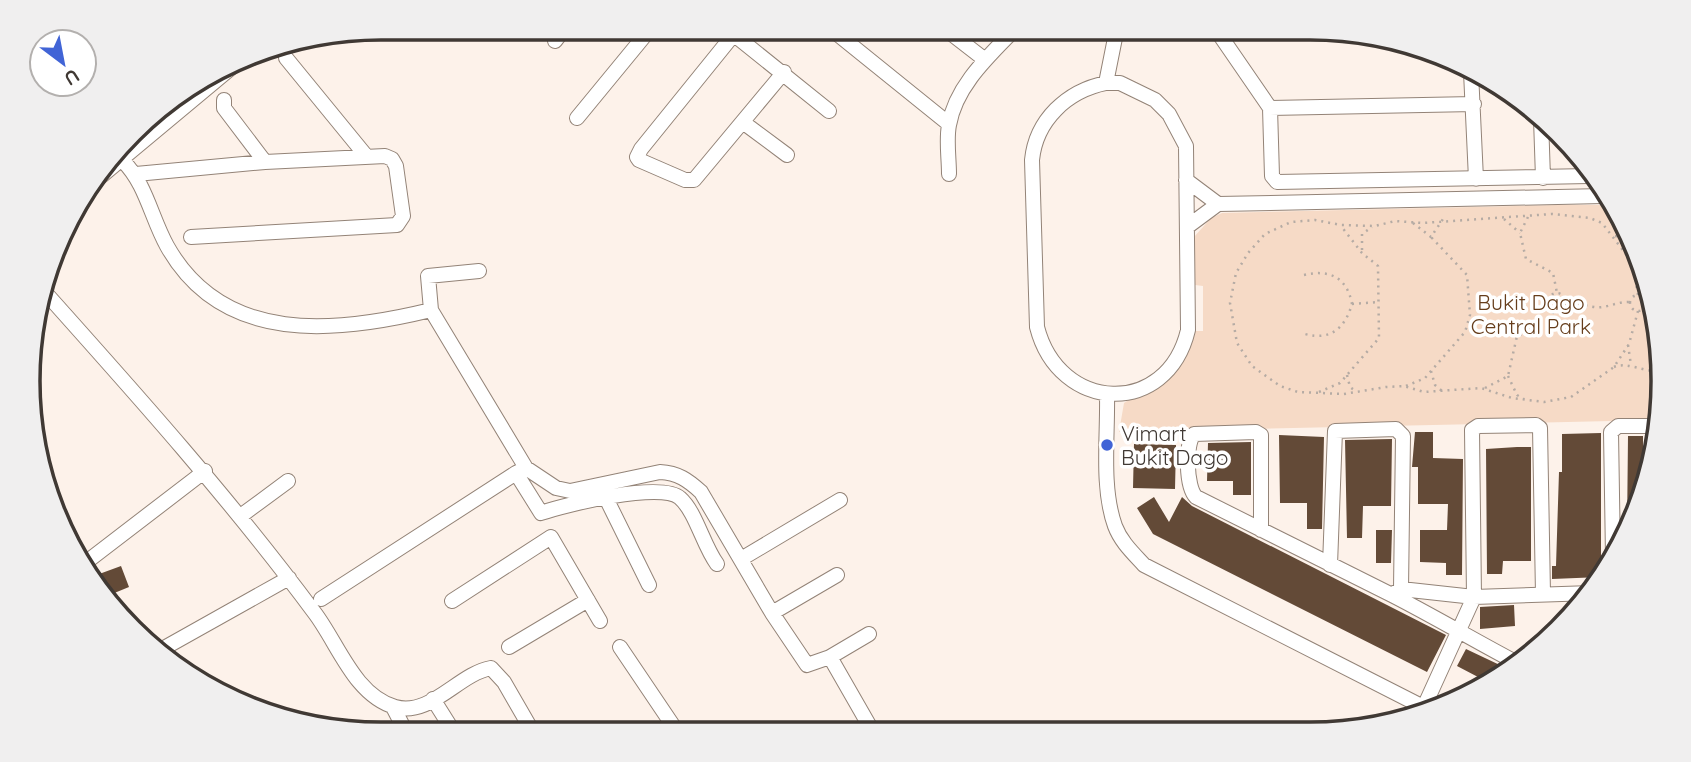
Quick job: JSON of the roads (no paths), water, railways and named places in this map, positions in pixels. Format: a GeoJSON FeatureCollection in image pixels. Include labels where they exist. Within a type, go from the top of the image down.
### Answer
{"type":"FeatureCollection","features":[{"type":"Feature","properties":{"kind":"street"},"geometry":{"type":"LineString","coordinates":[[578,118],[642,40]]}},
{"type":"Feature","properties":{"kind":"street"},"geometry":{"type":"LineString","coordinates":[[723,40],[637,157],[684,180],[694,180],[784,72]]}},
{"type":"Feature","properties":{"kind":"street"},"geometry":{"type":"LineString","coordinates":[[742,40],[829,111]]}},
{"type":"Feature","properties":{"kind":"street"},"geometry":{"type":"LineString","coordinates":[[845,40],[949,124]]}},
{"type":"Feature","properties":{"kind":"street"},"geometry":{"type":"LineString","coordinates":[[959,40],[984,59]]}},
{"type":"Feature","properties":{"kind":"street"},"geometry":{"type":"LineString","coordinates":[[949,174],[949,124],[962,93],[984,59],[1004,40]]}},
{"type":"Feature","properties":{"kind":"street"},"geometry":{"type":"LineString","coordinates":[[1106,83],[1115,40]]}},
{"type":"Feature","properties":{"kind":"street"},"geometry":{"type":"LineString","coordinates":[[1224,40],[1269,108],[1272,176],[1277,182],[1582,176]]}},
{"type":"Feature","properties":{"kind":"street"},"geometry":{"type":"LineString","coordinates":[[286,58],[367,157]]}},
{"type":"Feature","properties":{"kind":"street"},"geometry":{"type":"LineString","coordinates":[[1472,81],[1476,179]]}},
{"type":"Feature","properties":{"kind":"street"},"geometry":{"type":"LineString","coordinates":[[1120,83],[1136,89],[1169,114],[1185,146],[1186,180],[1188,330],[1184,349],[1175,364],[1149,384],[1131,392],[1107,395],[1075,383],[1058,371],[1040,341],[1037,327],[1032,160],[1034,145],[1050,114],[1063,102],[1090,86],[1120,83]]}},
{"type":"Feature","properties":{"kind":"street"},"geometry":{"type":"LineString","coordinates":[[224,100],[224,108],[265,162]]}},
{"type":"Feature","properties":{"kind":"street"},"geometry":{"type":"LineString","coordinates":[[1269,108],[1474,104]]}},
{"type":"Feature","properties":{"kind":"street"},"geometry":{"type":"LineString","coordinates":[[120,163],[173,112]]}},
{"type":"Feature","properties":{"kind":"street"},"geometry":{"type":"LineString","coordinates":[[744,123],[787,155]]}},
{"type":"Feature","properties":{"kind":"street"},"geometry":{"type":"LineString","coordinates":[[1542,131],[1544,178]]}},
{"type":"Feature","properties":{"kind":"street"},"geometry":{"type":"LineString","coordinates":[[136,174],[265,162],[385,156],[392,159],[396,166],[403,216],[397,225],[191,237]]}},
{"type":"Feature","properties":{"kind":"street"},"geometry":{"type":"LineString","coordinates":[[123,161],[136,174],[168,247],[181,266],[226,306],[265,322],[329,328],[431,310]]}},
{"type":"Feature","properties":{"kind":"street"},"geometry":{"type":"LineString","coordinates":[[1186,180],[1218,204]]}},
{"type":"Feature","properties":{"kind":"street"},"geometry":{"type":"LineString","coordinates":[[1187,227],[1218,204],[1596,196]]}},
{"type":"Feature","properties":{"kind":"street"},"geometry":{"type":"LineString","coordinates":[[479,271],[428,276],[431,310],[521,471],[551,537],[600,621]]}},
{"type":"Feature","properties":{"kind":"street"},"geometry":{"type":"LineString","coordinates":[[51,299],[242,514],[332,637],[368,693],[393,707],[415,708],[485,669],[495,669],[527,722]]}},
{"type":"Feature","properties":{"kind":"street"},"geometry":{"type":"LineString","coordinates":[[1107,395],[1110,508],[1115,528],[1127,547],[1144,565],[1418,705]]}},
{"type":"Feature","properties":{"kind":"street"},"geometry":{"type":"LineString","coordinates":[[1431,700],[1474,597],[1472,430],[1478,426],[1536,425],[1540,428],[1543,594]]}},
{"type":"Feature","properties":{"kind":"street"},"geometry":{"type":"LineString","coordinates":[[1613,538],[1611,432],[1618,426],[1648,426]]}},
{"type":"Feature","properties":{"kind":"street"},"geometry":{"type":"LineString","coordinates":[[1330,565],[1335,431],[1396,429],[1403,436],[1397,592]]}},
{"type":"Feature","properties":{"kind":"street"},"geometry":{"type":"LineString","coordinates":[[1261,530],[1261,435],[1256,432],[1194,434],[1189,442],[1193,495],[1261,530],[1330,565],[1397,592],[1508,658]]}},
{"type":"Feature","properties":{"kind":"street"},"geometry":{"type":"LineString","coordinates":[[91,559],[205,471]]}},
{"type":"Feature","properties":{"kind":"street"},"geometry":{"type":"LineString","coordinates":[[521,471],[556,488],[570,491],[672,473],[689,480],[701,492],[772,613],[807,665],[830,657],[869,634]]}},
{"type":"Feature","properties":{"kind":"street"},"geometry":{"type":"LineString","coordinates":[[321,600],[521,471]]}},
{"type":"Feature","properties":{"kind":"street"},"geometry":{"type":"LineString","coordinates":[[242,514],[288,481]]}},
{"type":"Feature","properties":{"kind":"street"},"geometry":{"type":"LineString","coordinates":[[541,513],[606,498],[654,491],[678,496],[717,564]]}},
{"type":"Feature","properties":{"kind":"street"},"geometry":{"type":"LineString","coordinates":[[606,498],[649,585]]}},
{"type":"Feature","properties":{"kind":"street"},"geometry":{"type":"LineString","coordinates":[[741,559],[841,500]]}},
{"type":"Feature","properties":{"kind":"street"},"geometry":{"type":"LineString","coordinates":[[452,601],[551,537]]}},
{"type":"Feature","properties":{"kind":"street"},"geometry":{"type":"LineString","coordinates":[[772,613],[837,575]]}},
{"type":"Feature","properties":{"kind":"street"},"geometry":{"type":"LineString","coordinates":[[168,646],[289,578]]}},
{"type":"Feature","properties":{"kind":"street"},"geometry":{"type":"LineString","coordinates":[[1397,592],[1474,597],[1576,593]]}},
{"type":"Feature","properties":{"kind":"street"},"geometry":{"type":"LineString","coordinates":[[509,647],[588,600]]}},
{"type":"Feature","properties":{"kind":"street"},"geometry":{"type":"LineString","coordinates":[[620,647],[671,722]]}},
{"type":"Feature","properties":{"kind":"street"},"geometry":{"type":"LineString","coordinates":[[830,657],[867,722]]}},
{"type":"Feature","properties":{"kind":"street"},"geometry":{"type":"LineString","coordinates":[[433,699],[447,722]]}},
{"type":"Feature","properties":{"kind":"street"},"geometry":{"type":"LineString","coordinates":[[393,707],[401,722]]}},
{"type":"Feature","properties":{"kind":"place","name":"Vimart Bukit Dago"},"geometry":{"type":"Point","coordinates":[1107,445]}},
{"type":"Feature","properties":{"kind":"park label","name":"Bukit Dago Central Park"},"geometry":{"type":"Point","coordinates":[1531,314]}}]}
